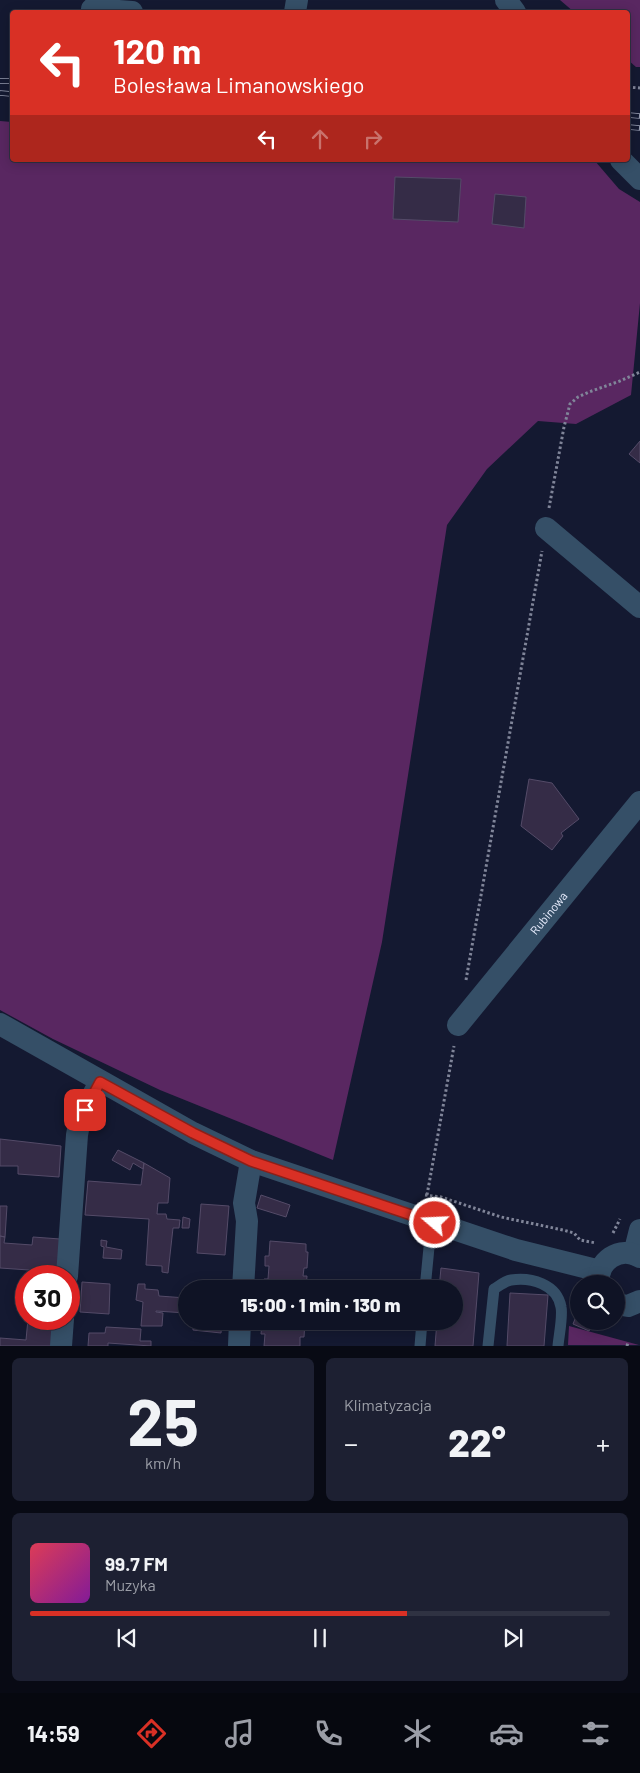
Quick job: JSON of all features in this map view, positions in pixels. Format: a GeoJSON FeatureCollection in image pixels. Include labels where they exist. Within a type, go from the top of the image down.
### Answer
{"type":"FeatureCollection","features":[{"type":"Feature","properties":{"kind":"street"},"geometry":{"type":"LineString","coordinates":[[623,162],[640,179]]}},
{"type":"Feature","properties":{"kind":"street"},"geometry":{"type":"LineString","coordinates":[[546,528],[640,607]]}},
{"type":"Feature","properties":{"kind":"street","name":"Rubinowa"},"geometry":{"type":"LineString","coordinates":[[458,1025],[640,802]]}},
{"type":"Feature","properties":{"kind":"street"},"geometry":{"type":"LineString","coordinates":[[0,1024],[193,1133],[251,1161],[594,1275]]}},
{"type":"Feature","properties":{"kind":"street"},"geometry":{"type":"LineString","coordinates":[[67,1265],[78,1127],[80,1119],[100,1082]]}},
{"type":"Feature","properties":{"kind":"street"},"geometry":{"type":"LineString","coordinates":[[244,1280],[248,1221],[244,1202],[251,1161]]}},
{"type":"Feature","properties":{"kind":"street"},"geometry":{"type":"LineString","coordinates":[[601,1275],[605,1262],[613,1255],[624,1252],[637,1256],[640,1230]]}},
{"type":"Feature","properties":{"kind":"street"},"geometry":{"type":"LineString","coordinates":[[625,1306],[640,1301]]}},
{"type":"Feature","properties":{"kind":"street"},"geometry":{"type":"LineString","coordinates":[[62,1346],[63,1330]]}},
{"type":"Feature","properties":{"kind":"street"},"geometry":{"type":"LineString","coordinates":[[239,1346],[240,1330]]}},
{"type":"Feature","properties":{"kind":"lane"},"geometry":{"type":"LineString","coordinates":[[426,1280],[430,1237],[435,1223]]}},
{"type":"Feature","properties":{"kind":"lane"},"geometry":{"type":"LineString","coordinates":[[488,1346],[494,1289],[509,1280],[526,1280],[537,1282],[552,1289],[561,1306],[558,1346]]}},
{"type":"Feature","properties":{"kind":"lane"},"geometry":{"type":"LineString","coordinates":[[420,1346],[421,1330]]}},
{"type":"Feature","properties":{"kind":"path"},"geometry":{"type":"LineString","coordinates":[[464,989],[564,427],[570,404],[578,397],[640,372]]}},
{"type":"Feature","properties":{"kind":"path"},"geometry":{"type":"LineString","coordinates":[[426,1195],[458,1025]]}},
{"type":"Feature","properties":{"kind":"path"},"geometry":{"type":"LineString","coordinates":[[611,1236],[615,1231],[617,1223],[626,1213]]}},
{"type":"Feature","properties":{"kind":"path"},"geometry":{"type":"LineString","coordinates":[[501,1217],[563,1230],[574,1233],[580,1240],[598,1243]]}},
{"type":"Feature","properties":{"kind":"shaded area"},"geometry":{"type":"Polygon","coordinates":[[[560,0],[640,0],[640,67],[636,67],[630,62],[630,10],[572,10],[560,0]]]}},
{"type":"Feature","properties":{"kind":"shaded area"},"geometry":{"type":"Polygon","coordinates":[[[0,121],[10,122],[10,162],[596,162],[619,189],[640,202],[640,303],[631,395],[576,424],[538,421],[487,469],[447,525],[382,942],[333,1160],[160,1090],[53,1039],[0,1010],[0,121]]]}},
{"type":"Feature","properties":{"kind":"shaded area"},"geometry":{"type":"Polygon","coordinates":[[[569,1326],[570,1330],[584,1330],[639,1345],[568,1345],[569,1326]]]}},
{"type":"Feature","properties":{"kind":"building"},"geometry":{"type":"Polygon","coordinates":[[[395,177],[461,179],[458,222],[393,219],[395,177]]]}},
{"type":"Feature","properties":{"kind":"building"},"geometry":{"type":"Polygon","coordinates":[[[495,194],[526,197],[524,228],[492,224],[495,194]]]}},
{"type":"Feature","properties":{"kind":"building"},"geometry":{"type":"Polygon","coordinates":[[[640,441],[640,463],[629,454],[640,441]]]}},
{"type":"Feature","properties":{"kind":"building"},"geometry":{"type":"Polygon","coordinates":[[[529,779],[552,783],[579,819],[561,833],[563,836],[552,850],[521,826],[529,779]]]}},
{"type":"Feature","properties":{"kind":"building"},"geometry":{"type":"Polygon","coordinates":[[[0,1139],[61,1146],[59,1177],[18,1174],[18,1166],[0,1166],[0,1139]]]}},
{"type":"Feature","properties":{"kind":"building"},"geometry":{"type":"Polygon","coordinates":[[[118,1150],[144,1163],[143,1169],[133,1163],[130,1170],[112,1160],[118,1150]]]}},
{"type":"Feature","properties":{"kind":"building"},"geometry":{"type":"Polygon","coordinates":[[[144,1163],[170,1178],[168,1203],[158,1203],[157,1214],[166,1214],[167,1219],[180,1220],[179,1228],[173,1228],[168,1273],[162,1272],[162,1266],[146,1265],[149,1219],[85,1215],[88,1181],[141,1185],[144,1163]]]}},
{"type":"Feature","properties":{"kind":"building"},"geometry":{"type":"Polygon","coordinates":[[[261,1195],[290,1205],[286,1217],[257,1208],[261,1195]]]}},
{"type":"Feature","properties":{"kind":"building"},"geometry":{"type":"Polygon","coordinates":[[[201,1204],[229,1206],[225,1255],[197,1253],[201,1204]]]}},
{"type":"Feature","properties":{"kind":"building"},"geometry":{"type":"Polygon","coordinates":[[[0,1206],[7,1206],[5,1237],[0,1236],[0,1206]]]}},
{"type":"Feature","properties":{"kind":"building"},"geometry":{"type":"Polygon","coordinates":[[[183,1217],[190,1219],[189,1228],[182,1228],[183,1217]]]}},
{"type":"Feature","properties":{"kind":"building"},"geometry":{"type":"Polygon","coordinates":[[[0,1236],[5,1237],[4,1243],[32,1245],[33,1237],[60,1239],[58,1265],[15,1265],[15,1269],[0,1268],[0,1236]]]}},
{"type":"Feature","properties":{"kind":"building"},"geometry":{"type":"Polygon","coordinates":[[[101,1240],[107,1241],[106,1247],[122,1250],[121,1259],[103,1258],[104,1247],[101,1246],[101,1240]]]}},
{"type":"Feature","properties":{"kind":"building"},"geometry":{"type":"Polygon","coordinates":[[[270,1241],[306,1244],[306,1252],[308,1252],[307,1268],[304,1268],[303,1276],[307,1276],[307,1280],[264,1280],[268,1279],[269,1266],[265,1266],[265,1256],[269,1256],[270,1241]]]}},
{"type":"Feature","properties":{"kind":"building"},"geometry":{"type":"Polygon","coordinates":[[[441,1268],[479,1273],[473,1346],[435,1346],[436,1330],[463,1330],[463,1280],[440,1280],[441,1268]]]}},
{"type":"Feature","properties":{"kind":"building"},"geometry":{"type":"Polygon","coordinates":[[[82,1282],[110,1284],[109,1314],[80,1312],[82,1282]]]}},
{"type":"Feature","properties":{"kind":"building"},"geometry":{"type":"Polygon","coordinates":[[[138,1284],[145,1284],[145,1289],[158,1290],[159,1296],[178,1297],[178,1312],[156,1311],[163,1313],[162,1326],[141,1326],[143,1302],[136,1300],[138,1284]]]}},
{"type":"Feature","properties":{"kind":"building"},"geometry":{"type":"Polygon","coordinates":[[[510,1293],[548,1295],[544,1346],[507,1346],[510,1293]]]}},
{"type":"Feature","properties":{"kind":"building"},"geometry":{"type":"Polygon","coordinates":[[[106,1327],[141,1329],[140,1341],[151,1341],[151,1346],[108,1343],[108,1346],[88,1346],[89,1333],[105,1333],[106,1327]]]}},
{"type":"Feature","properties":{"kind":"building"},"geometry":{"type":"Polygon","coordinates":[[[27,1330],[55,1330],[54,1346],[0,1346],[0,1338],[26,1340],[27,1330]]]}},
{"type":"Feature","properties":{"kind":"building"},"geometry":{"type":"Polygon","coordinates":[[[193,1330],[221,1330],[221,1333],[193,1330]]]}},
{"type":"Feature","properties":{"kind":"building"},"geometry":{"type":"Polygon","coordinates":[[[261,1330],[304,1330],[304,1337],[300,1337],[300,1346],[264,1346],[265,1334],[261,1334],[261,1330]]]}},
{"type":"Feature","properties":{"kind":"railway"},"geometry":{"type":"LineString","coordinates":[[0,81],[10,81]]}},
{"type":"Feature","properties":{"kind":"railway"},"geometry":{"type":"LineString","coordinates":[[0,93],[10,94]]}},
{"type":"Feature","properties":{"kind":"railway"},"geometry":{"type":"LineString","coordinates":[[630,115],[640,116]]}},
{"type":"Feature","properties":{"kind":"railway"},"geometry":{"type":"LineString","coordinates":[[630,127],[640,128]]}},
{"type":"Feature","properties":{"kind":"route"},"geometry":{"type":"LineString","coordinates":[[85,1110],[100,1082],[193,1133],[251,1161],[435,1223]]}}]}
